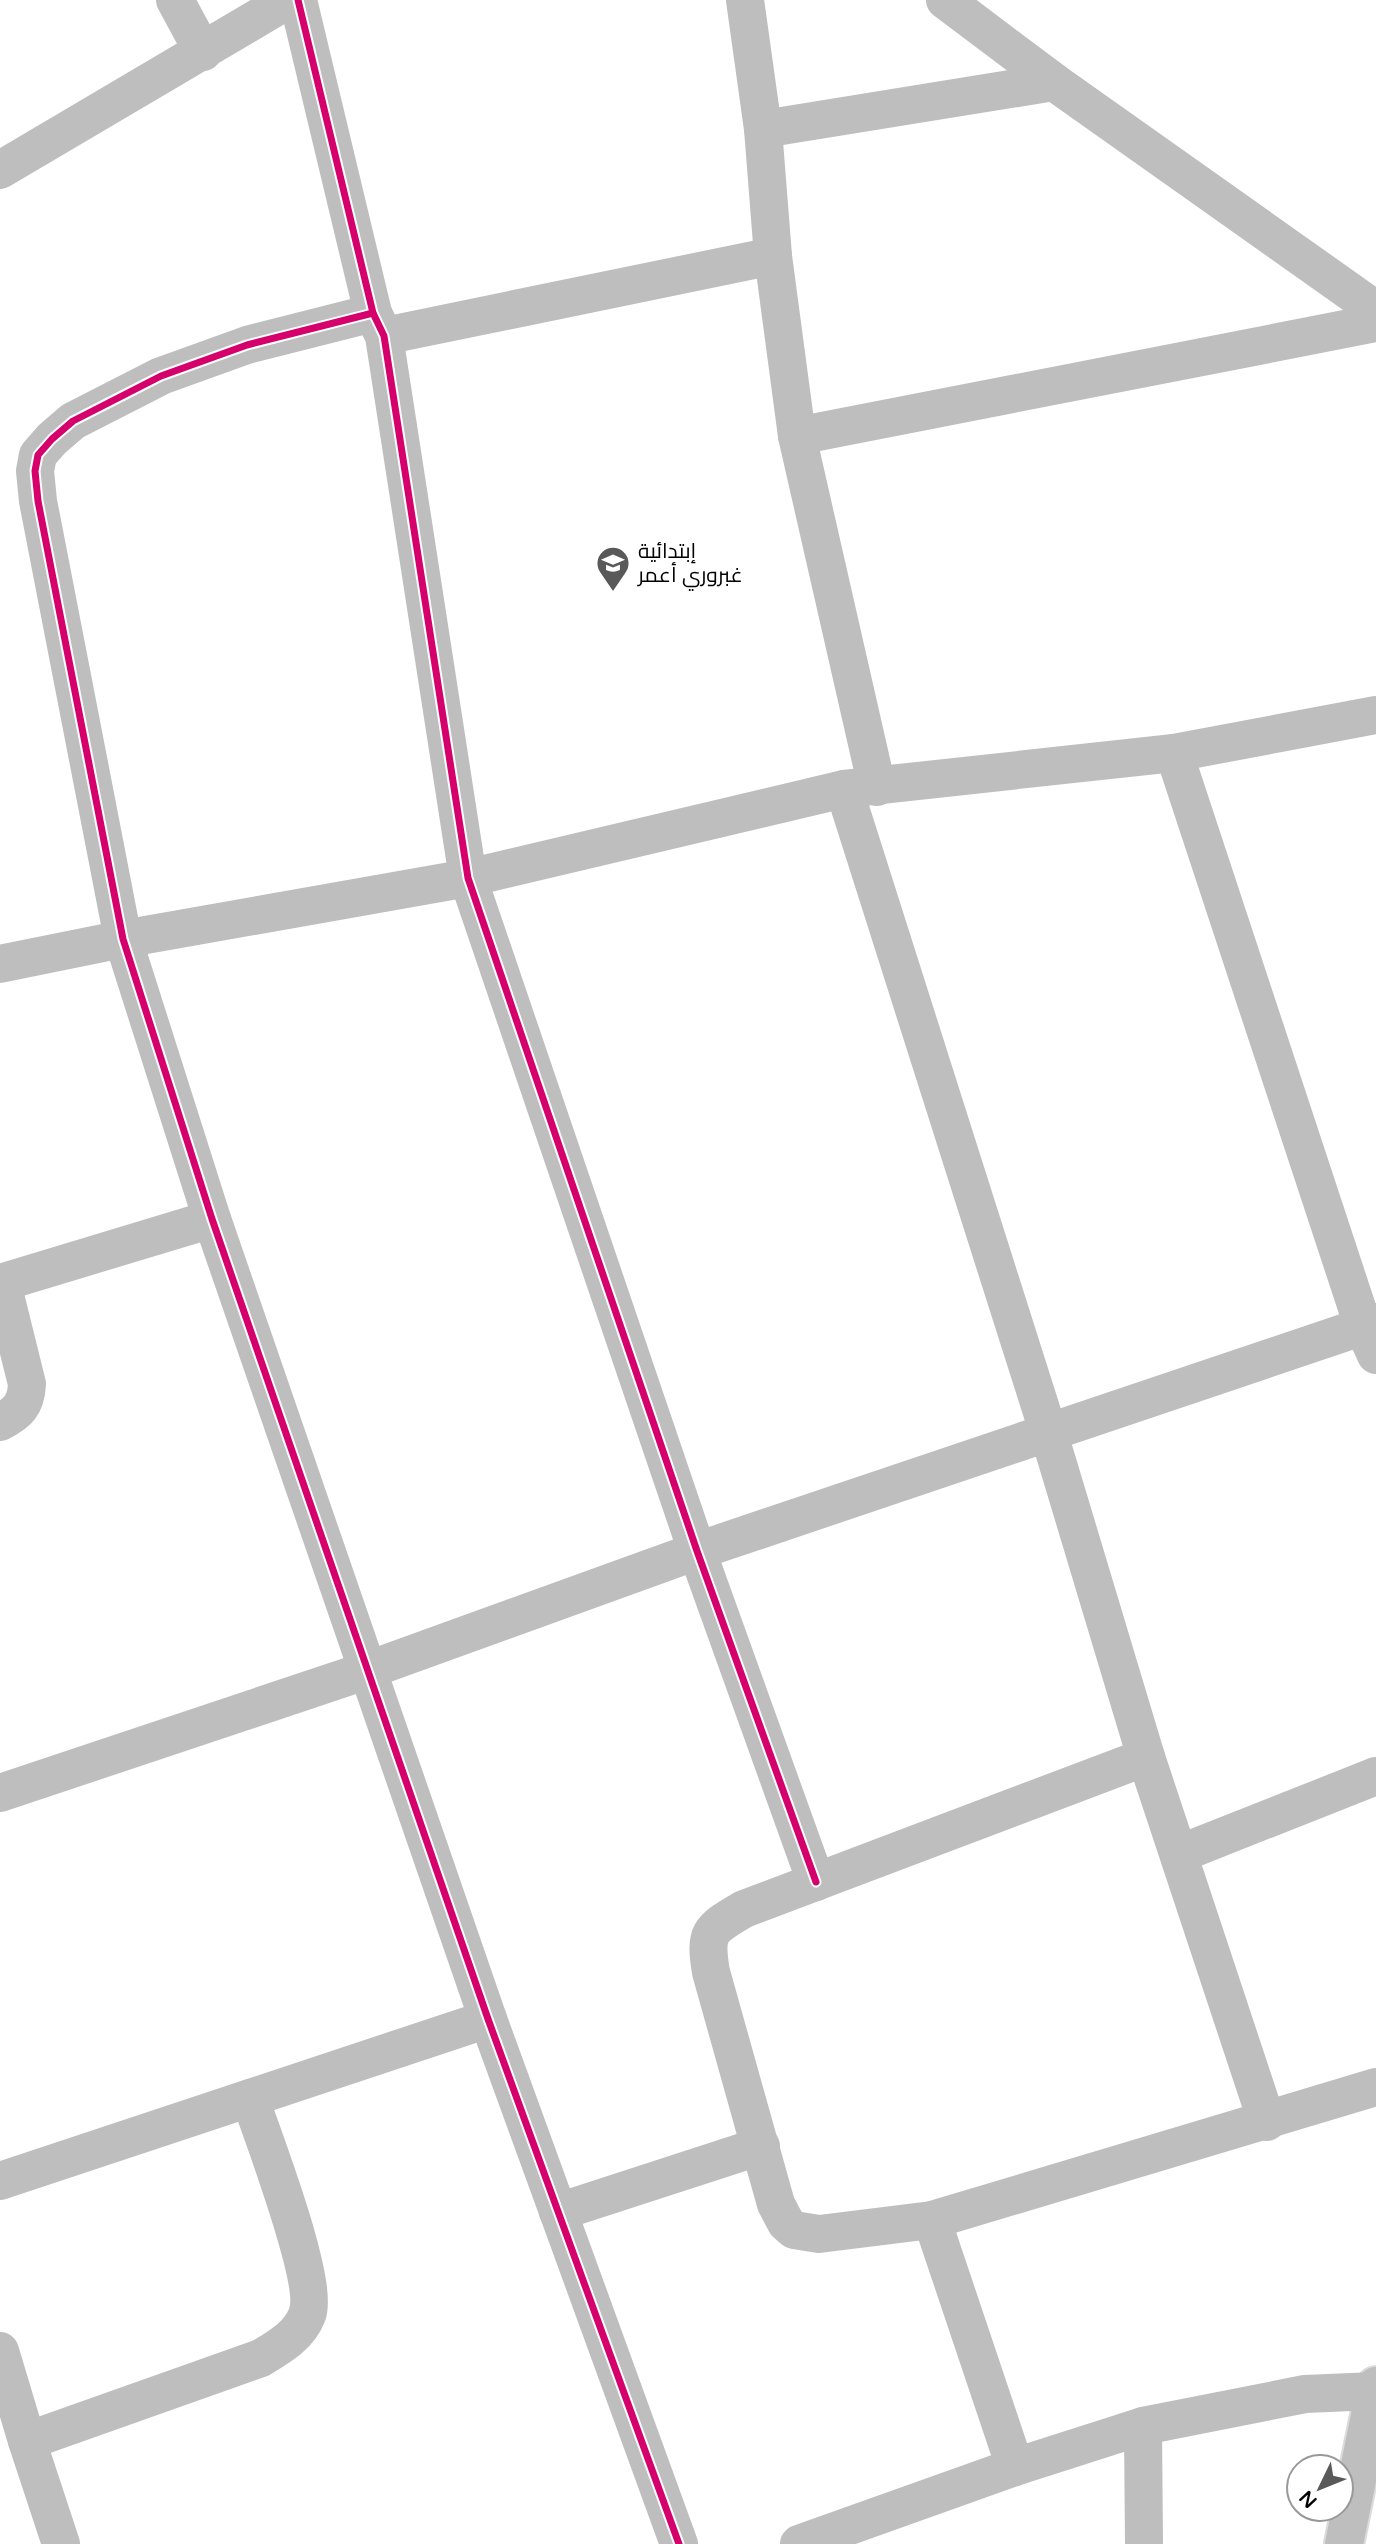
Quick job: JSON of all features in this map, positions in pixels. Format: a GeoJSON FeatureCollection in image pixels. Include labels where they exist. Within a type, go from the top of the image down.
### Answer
{"type":"FeatureCollection","features":[{"type":"Feature","properties":{"kind":"street"},"geometry":{"type":"LineString","coordinates":[[175,0],[203,52]]}},
{"type":"Feature","properties":{"kind":"street"},"geometry":{"type":"LineString","coordinates":[[0,170],[288,0]]}},
{"type":"Feature","properties":{"kind":"street"},"geometry":{"type":"LineString","coordinates":[[298,0],[378,324],[468,878],[697,1550],[816,1882]]}},
{"type":"Feature","properties":{"kind":"street"},"geometry":{"type":"LineString","coordinates":[[745,0],[763,129],[773,256],[797,436],[861,788],[1146,1757],[1267,2122]]}},
{"type":"Feature","properties":{"kind":"street"},"geometry":{"type":"LineString","coordinates":[[945,0],[1054,82],[1376,310]]}},
{"type":"Feature","properties":{"kind":"street"},"geometry":{"type":"LineString","coordinates":[[763,129],[1054,82]]}},
{"type":"Feature","properties":{"kind":"street"},"geometry":{"type":"LineString","coordinates":[[679,2544],[488,2019],[212,1219],[123,939],[34,471],[38,455],[73,421],[160,376],[247,345],[773,256]]}},
{"type":"Feature","properties":{"kind":"street"},"geometry":{"type":"LineString","coordinates":[[797,436],[1376,323]]}},
{"type":"Feature","properties":{"kind":"street"},"geometry":{"type":"LineString","coordinates":[[0,964],[123,939],[468,878],[861,788],[1174,753],[1376,715]]}},
{"type":"Feature","properties":{"kind":"street"},"geometry":{"type":"LineString","coordinates":[[0,1793],[368,1670],[697,1550],[1048,1431],[1372,1334],[1174,753]]}},
{"type":"Feature","properties":{"kind":"street"},"geometry":{"type":"LineString","coordinates":[[0,1422],[19,1410],[27,1399],[27,1384],[1,1283],[212,1219]]}},
{"type":"Feature","properties":{"kind":"street"},"geometry":{"type":"LineString","coordinates":[[1146,1757],[744,1909],[717,1925],[710,1933],[708,1953],[711,1972],[776,2204],[786,2223],[794,2230],[819,2234],[932,2220],[1267,2122],[1376,2087]]}},
{"type":"Feature","properties":{"kind":"street"},"geometry":{"type":"LineString","coordinates":[[1179,1854],[1376,1776]]}},
{"type":"Feature","properties":{"kind":"street"},"geometry":{"type":"LineString","coordinates":[[0,2180],[488,2019]]}},
{"type":"Feature","properties":{"kind":"street"},"geometry":{"type":"LineString","coordinates":[[27,2441],[261,2358],[287,2343],[308,2314],[308,2286],[302,2255],[250,2098]]}},
{"type":"Feature","properties":{"kind":"street"},"geometry":{"type":"LineString","coordinates":[[558,2212],[761,2146]]}},
{"type":"Feature","properties":{"kind":"street"},"geometry":{"type":"LineString","coordinates":[[932,2220],[1015,2467]]}},
{"type":"Feature","properties":{"kind":"street"},"geometry":{"type":"LineString","coordinates":[[0,2351],[61,2544]]}},
{"type":"Feature","properties":{"kind":"street"},"geometry":{"type":"LineString","coordinates":[[799,2544],[1015,2467],[1143,2426],[1305,2394],[1375,2389],[1344,2544]]}},
{"type":"Feature","properties":{"kind":"street"},"geometry":{"type":"LineString","coordinates":[[1143,2426],[1144,2544]]}},
{"type":"Feature","properties":{"kind":"cycle path"},"geometry":{"type":"LineString","coordinates":[[298,0],[373,313],[384,336],[468,878],[697,1551],[816,1882]]}},
{"type":"Feature","properties":{"kind":"cycle path"},"geometry":{"type":"LineString","coordinates":[[373,313],[247,345],[161,376],[73,421],[38,455],[35,471],[38,501],[123,939],[212,1219],[488,2019],[679,2544]]}},
{"type":"Feature","properties":{"kind":"place","name":"إبتدائية غبروري أعمر"},"geometry":{"type":"Point","coordinates":[613,593]}}]}
